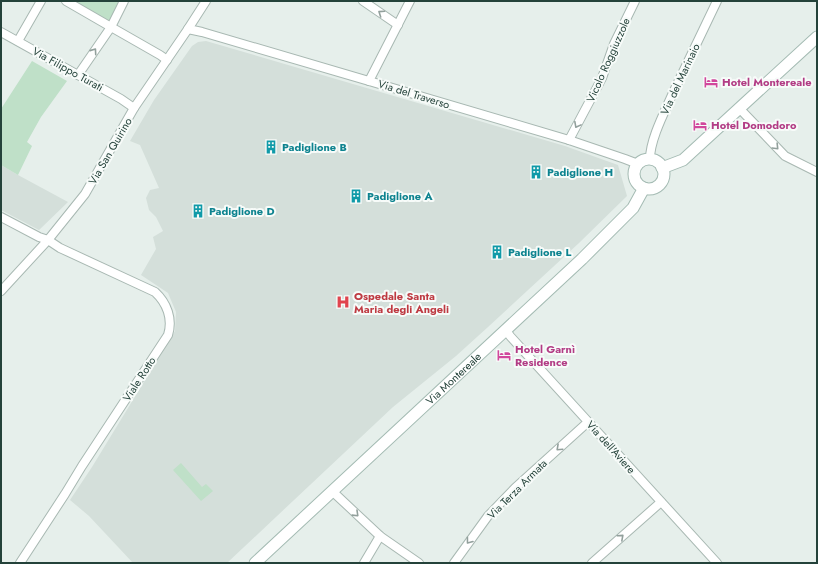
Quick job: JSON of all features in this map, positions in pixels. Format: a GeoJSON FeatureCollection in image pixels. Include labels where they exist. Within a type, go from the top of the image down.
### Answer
{"type":"FeatureCollection","features":[{"type":"Feature","properties":{"kind":"main road"},"geometry":{"type":"LineString","coordinates":[[662,168],[683,160],[817,37]]}},
{"type":"Feature","properties":{"kind":"main road"},"geometry":{"type":"LineString","coordinates":[[650,159],[657,162],[664,173],[658,186],[648,189],[639,186],[634,178],[634,173],[635,168],[641,161],[650,159]]}},
{"type":"Feature","properties":{"kind":"main road","name":"Via Montereale"},"geometry":{"type":"LineString","coordinates":[[255,563],[582,259],[633,208],[644,188]]}},
{"type":"Feature","properties":{"kind":"street"},"geometry":{"type":"LineString","coordinates":[[18,41],[41,1]]}},
{"type":"Feature","properties":{"kind":"street"},"geometry":{"type":"LineString","coordinates":[[66,1],[167,60]]}},
{"type":"Feature","properties":{"kind":"street"},"geometry":{"type":"LineString","coordinates":[[78,75],[111,28],[124,1]]}},
{"type":"Feature","properties":{"kind":"street","name":"Via San Quirino"},"geometry":{"type":"LineString","coordinates":[[1,291],[48,240],[85,194],[134,108],[206,1]]}},
{"type":"Feature","properties":{"kind":"street"},"geometry":{"type":"LineString","coordinates":[[363,1],[398,25]]}},
{"type":"Feature","properties":{"kind":"street"},"geometry":{"type":"LineString","coordinates":[[369,81],[410,1]]}},
{"type":"Feature","properties":{"kind":"street","name":"Vicolo Roggiuzzole"},"geometry":{"type":"LineString","coordinates":[[569,140],[602,78],[614,44],[635,1]]}},
{"type":"Feature","properties":{"kind":"street","name":"Via del Marinaio"},"geometry":{"type":"LineString","coordinates":[[650,159],[650,151],[661,119],[717,1]]}},
{"type":"Feature","properties":{"kind":"street","name":"Via del Traverso"},"geometry":{"type":"LineString","coordinates":[[188,29],[569,140],[625,158],[638,164]]}},
{"type":"Feature","properties":{"kind":"street","name":"Via Filippo Turati"},"geometry":{"type":"LineString","coordinates":[[1,32],[134,108]]}},
{"type":"Feature","properties":{"kind":"street"},"geometry":{"type":"LineString","coordinates":[[739,108],[785,156],[817,172]]}},
{"type":"Feature","properties":{"kind":"street","name":"Viale Rotto"},"geometry":{"type":"LineString","coordinates":[[1,217],[39,237],[48,240],[60,248],[155,292],[168,310],[170,322],[168,335],[20,563]]}},
{"type":"Feature","properties":{"kind":"street","name":"Via dell'Aviere"},"geometry":{"type":"LineString","coordinates":[[506,330],[717,563]]}},
{"type":"Feature","properties":{"kind":"street","name":"Via Terza Armata"},"geometry":{"type":"LineString","coordinates":[[454,563],[488,516],[516,488],[588,422]]}},
{"type":"Feature","properties":{"kind":"street"},"geometry":{"type":"LineString","coordinates":[[332,491],[380,536],[419,563]]}},
{"type":"Feature","properties":{"kind":"street"},"geometry":{"type":"LineString","coordinates":[[592,563],[661,502]]}},
{"type":"Feature","properties":{"kind":"street"},"geometry":{"type":"LineString","coordinates":[[364,563],[380,536]]}},
{"type":"Feature","properties":{"kind":"shaded area","name":"Ospedale Santa Maria degli Angeli"},"geometry":{"type":"Polygon","coordinates":[[[206,41],[565,146],[618,165],[627,196],[579,243],[456,356],[393,407],[227,563],[133,563],[89,516],[70,500],[92,467],[175,331],[176,312],[168,293],[141,275],[156,249],[153,237],[163,231],[156,217],[149,210],[146,198],[150,190],[159,188],[140,145],[130,141],[154,100],[192,46],[198,42],[206,41]]]}},
{"type":"Feature","properties":{"kind":"shaded area"},"geometry":{"type":"Polygon","coordinates":[[[1,165],[68,202],[39,230],[1,210],[1,165]]]}},
{"type":"Feature","properties":{"kind":"green space"},"geometry":{"type":"Polygon","coordinates":[[[66,1],[124,1],[111,27],[66,1]]]}},
{"type":"Feature","properties":{"kind":"green space"},"geometry":{"type":"Polygon","coordinates":[[[32,61],[67,81],[41,117],[27,142],[32,146],[18,175],[1,165],[1,109],[32,61]]]}},
{"type":"Feature","properties":{"kind":"green space"},"geometry":{"type":"Polygon","coordinates":[[[181,463],[202,487],[206,484],[213,491],[201,501],[173,470],[181,463]]]}},
{"type":"Feature","properties":{"kind":"place","name":"Hotel Montereale"},"geometry":{"type":"Point","coordinates":[711,82]}},
{"type":"Feature","properties":{"kind":"place","name":"Hotel Domodoro"},"geometry":{"type":"Point","coordinates":[700,125]}},
{"type":"Feature","properties":{"kind":"place","name":"Padiglione B"},"geometry":{"type":"Point","coordinates":[271,147]}},
{"type":"Feature","properties":{"kind":"place","name":"Padiglione H"},"geometry":{"type":"Point","coordinates":[536,172]}},
{"type":"Feature","properties":{"kind":"place","name":"Padiglione A"},"geometry":{"type":"Point","coordinates":[356,196]}},
{"type":"Feature","properties":{"kind":"place","name":"Padiglione D"},"geometry":{"type":"Point","coordinates":[198,211]}},
{"type":"Feature","properties":{"kind":"place","name":"Padiglione L"},"geometry":{"type":"Point","coordinates":[497,252]}},
{"type":"Feature","properties":{"kind":"place","name":"Ospedale Santa Maria degli Angeli"},"geometry":{"type":"Point","coordinates":[343,302]}},
{"type":"Feature","properties":{"kind":"place","name":"Hotel Garnì Residence"},"geometry":{"type":"Point","coordinates":[504,355]}}]}
